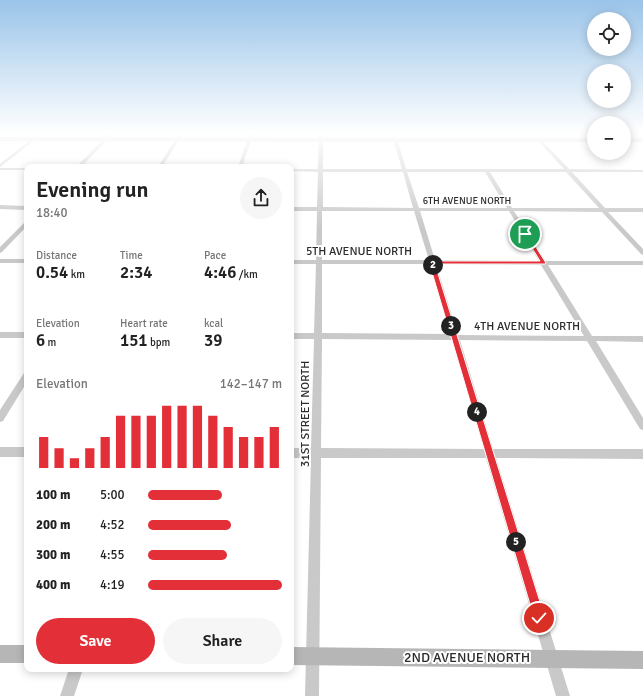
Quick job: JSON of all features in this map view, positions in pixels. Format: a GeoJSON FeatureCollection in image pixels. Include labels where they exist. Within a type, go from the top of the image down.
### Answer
{"type":"FeatureCollection","features":[{"type":"Feature","properties":{"kind":"street","name":"31ST STREET NORTH"},"geometry":{"type":"LineString","coordinates":[[312,696],[317,453],[317,336],[320,164]]}},
{"type":"Feature","properties":{"kind":"street"},"geometry":{"type":"LineString","coordinates":[[403,164],[563,696]]}},
{"type":"Feature","properties":{"kind":"street"},"geometry":{"type":"LineString","coordinates":[[563,164],[643,252]]}},
{"type":"Feature","properties":{"kind":"street"},"geometry":{"type":"LineString","coordinates":[[0,168],[24,169]]}},
{"type":"Feature","properties":{"kind":"street"},"geometry":{"type":"LineString","coordinates":[[294,170],[643,171]]}},
{"type":"Feature","properties":{"kind":"street"},"geometry":{"type":"LineString","coordinates":[[487,171],[643,426]]}},
{"type":"Feature","properties":{"kind":"street"},"geometry":{"type":"LineString","coordinates":[[0,207],[24,208]]}},
{"type":"Feature","properties":{"kind":"street","name":"6TH AVENUE NORTH"},"geometry":{"type":"LineString","coordinates":[[294,209],[643,210]]}},
{"type":"Feature","properties":{"kind":"street"},"geometry":{"type":"LineString","coordinates":[[0,251],[24,226]]}},
{"type":"Feature","properties":{"kind":"street"},"geometry":{"type":"LineString","coordinates":[[0,261],[24,261]]}},
{"type":"Feature","properties":{"kind":"street","name":"5TH AVENUE NORTH"},"geometry":{"type":"LineString","coordinates":[[294,262],[643,263]]}},
{"type":"Feature","properties":{"kind":"street"},"geometry":{"type":"LineString","coordinates":[[0,335],[24,335]]}},
{"type":"Feature","properties":{"kind":"street","name":"4TH AVENUE NORTH"},"geometry":{"type":"LineString","coordinates":[[294,336],[643,339]]}},
{"type":"Feature","properties":{"kind":"street"},"geometry":{"type":"LineString","coordinates":[[0,418],[24,380]]}},
{"type":"Feature","properties":{"kind":"street"},"geometry":{"type":"LineString","coordinates":[[0,452],[24,452]]}},
{"type":"Feature","properties":{"kind":"street"},"geometry":{"type":"LineString","coordinates":[[294,453],[643,454]]}},
{"type":"Feature","properties":{"kind":"street"},"geometry":{"type":"LineString","coordinates":[[0,654],[24,654]]}},
{"type":"Feature","properties":{"kind":"street","name":"2ND AVENUE NORTH"},"geometry":{"type":"LineString","coordinates":[[294,656],[643,660]]}},
{"type":"Feature","properties":{"kind":"street"},"geometry":{"type":"LineString","coordinates":[[67,696],[75,672]]}},
{"type":"Feature","properties":{"kind":"route"},"geometry":{"type":"LineString","coordinates":[[525,234],[543,263],[432,262],[539,618]]}}]}
